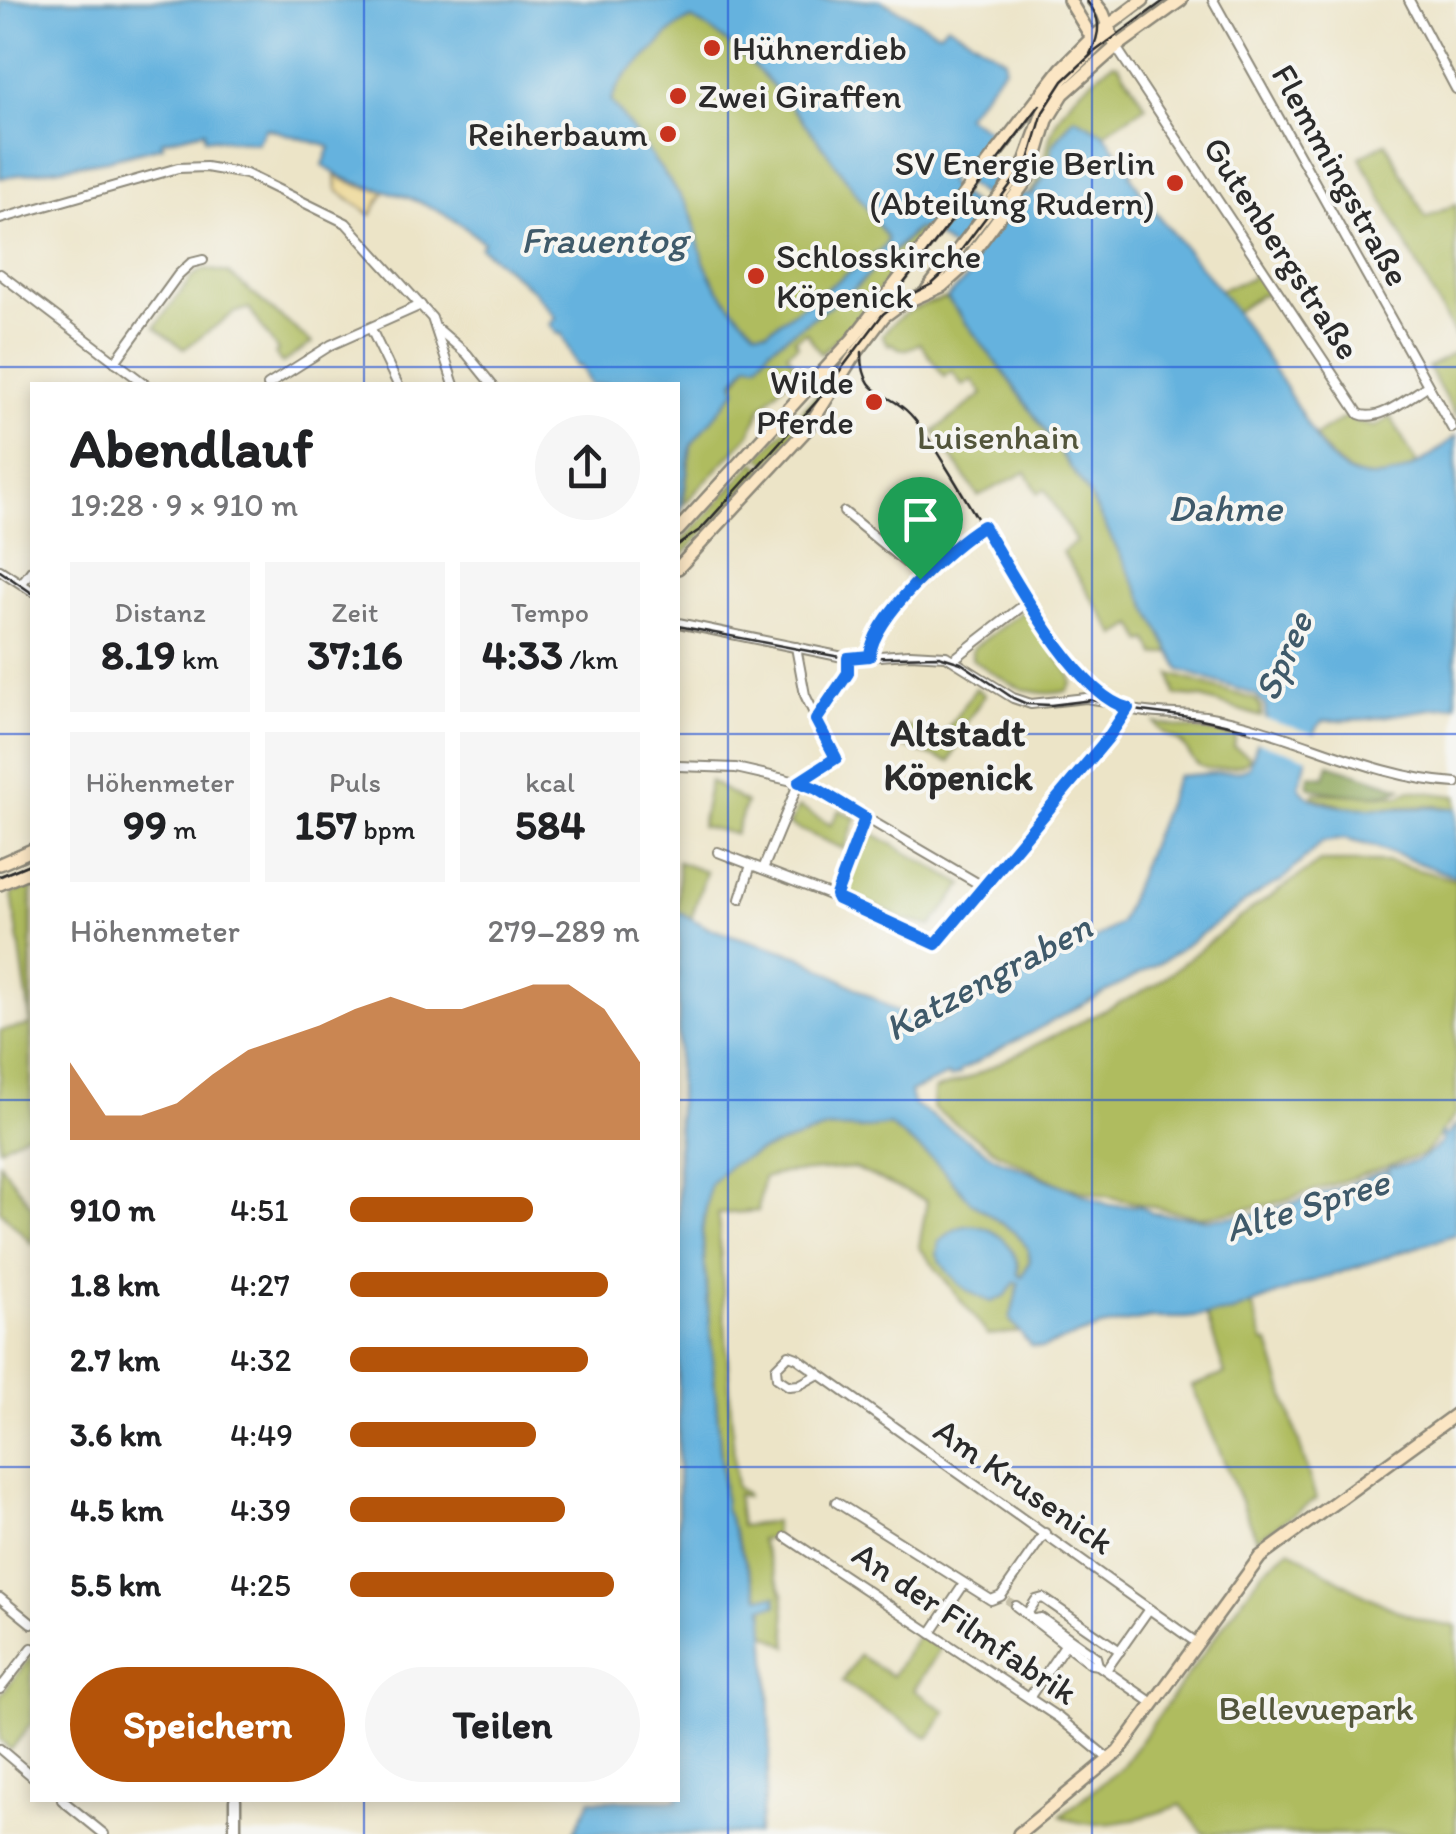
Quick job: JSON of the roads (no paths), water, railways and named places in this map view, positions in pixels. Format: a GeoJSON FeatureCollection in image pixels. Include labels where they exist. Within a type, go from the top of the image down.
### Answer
{"type":"FeatureCollection","features":[{"type":"Feature","properties":{"kind":"main road"},"geometry":{"type":"LineString","coordinates":[[1069,0],[1096,40],[1116,46]]}},
{"type":"Feature","properties":{"kind":"main road"},"geometry":{"type":"LineString","coordinates":[[1093,0],[1116,46]]}},
{"type":"Feature","properties":{"kind":"main road"},"geometry":{"type":"LineString","coordinates":[[680,527],[852,340],[991,162],[1096,40],[1106,20],[1143,0]]}},
{"type":"Feature","properties":{"kind":"main road"},"geometry":{"type":"LineString","coordinates":[[680,566],[814,420],[850,360],[886,314],[946,284],[955,266],[1018,182],[1034,169],[1054,91],[1180,0]]}},
{"type":"Feature","properties":{"kind":"main road"},"geometry":{"type":"LineString","coordinates":[[3,862],[30,851]]}},
{"type":"Feature","properties":{"kind":"main road"},"geometry":{"type":"LineString","coordinates":[[0,884],[30,871]]}},
{"type":"Feature","properties":{"kind":"main road"},"geometry":{"type":"LineString","coordinates":[[1019,1834],[1110,1760],[1254,1564],[1271,1547],[1456,1414]]}},
{"type":"Feature","properties":{"kind":"street","name":"Flemmingstraße"},"geometry":{"type":"LineString","coordinates":[[1213,0],[1452,428]]}},
{"type":"Feature","properties":{"kind":"street"},"geometry":{"type":"LineString","coordinates":[[1409,0],[1456,89]]}},
{"type":"Feature","properties":{"kind":"street","name":"Gutenbergstraße"},"geometry":{"type":"LineString","coordinates":[[1116,46],[1359,414],[1364,418],[1376,416],[1427,386]]}},
{"type":"Feature","properties":{"kind":"street"},"geometry":{"type":"LineString","coordinates":[[0,219],[168,170],[192,166],[235,171],[346,224],[490,382]]}},
{"type":"Feature","properties":{"kind":"street"},"geometry":{"type":"LineString","coordinates":[[115,362],[178,275],[192,263],[203,260]]}},
{"type":"Feature","properties":{"kind":"street"},"geometry":{"type":"LineString","coordinates":[[0,274],[142,382]]}},
{"type":"Feature","properties":{"kind":"street"},"geometry":{"type":"LineString","coordinates":[[273,382],[331,345],[421,305]]}},
{"type":"Feature","properties":{"kind":"street"},"geometry":{"type":"LineString","coordinates":[[371,329],[397,382]]}},
{"type":"Feature","properties":{"kind":"street"},"geometry":{"type":"LineString","coordinates":[[438,329],[453,382]]}},
{"type":"Feature","properties":{"kind":"street"},"geometry":{"type":"LineString","coordinates":[[844,512],[922,576]]}},
{"type":"Feature","properties":{"kind":"street"},"geometry":{"type":"LineString","coordinates":[[870,656],[873,638],[922,576],[956,544],[983,526],[1029,601],[1080,672],[1093,688],[1115,704]]}},
{"type":"Feature","properties":{"kind":"street"},"geometry":{"type":"LineString","coordinates":[[0,570],[30,590]]}},
{"type":"Feature","properties":{"kind":"street"},"geometry":{"type":"LineString","coordinates":[[22,584],[30,573]]}},
{"type":"Feature","properties":{"kind":"street"},"geometry":{"type":"LineString","coordinates":[[954,659],[1029,601]]}},
{"type":"Feature","properties":{"kind":"street"},"geometry":{"type":"LineString","coordinates":[[680,623],[848,658],[934,655],[954,659],[1023,702],[1044,705],[1090,698],[1128,708],[1207,717],[1406,775],[1456,783]]}},
{"type":"Feature","properties":{"kind":"street"},"geometry":{"type":"LineString","coordinates":[[763,869],[799,782],[836,758],[804,691],[796,647]]}},
{"type":"Feature","properties":{"kind":"street"},"geometry":{"type":"LineString","coordinates":[[816,720],[848,673],[848,658]]}},
{"type":"Feature","properties":{"kind":"street"},"geometry":{"type":"LineString","coordinates":[[1071,700],[1082,688],[1080,672]]}},
{"type":"Feature","properties":{"kind":"street"},"geometry":{"type":"LineString","coordinates":[[722,854],[836,895],[936,944],[1120,724],[1128,708]]}},
{"type":"Feature","properties":{"kind":"street"},"geometry":{"type":"LineString","coordinates":[[680,766],[736,768],[817,789],[984,887]]}},
{"type":"Feature","properties":{"kind":"street"},"geometry":{"type":"LineString","coordinates":[[836,895],[865,818]]}},
{"type":"Feature","properties":{"kind":"street"},"geometry":{"type":"LineString","coordinates":[[0,847],[3,862]]}},
{"type":"Feature","properties":{"kind":"street"},"geometry":{"type":"LineString","coordinates":[[740,899],[751,865]]}},
{"type":"Feature","properties":{"kind":"street","name":"Am Krusenick"},"geometry":{"type":"LineString","coordinates":[[820,1374],[788,1386],[777,1378],[776,1368],[789,1355],[820,1374],[1197,1644]]}},
{"type":"Feature","properties":{"kind":"street"},"geometry":{"type":"LineString","coordinates":[[836,1502],[990,1600],[1004,1598],[1045,1533]]}},
{"type":"Feature","properties":{"kind":"street","name":"An der Filmfabrik"},"geometry":{"type":"LineString","coordinates":[[786,1537],[1029,1698],[1110,1760]]}},
{"type":"Feature","properties":{"kind":"street"},"geometry":{"type":"LineString","coordinates":[[931,1633],[964,1584]]}},
{"type":"Feature","properties":{"kind":"street"},"geometry":{"type":"LineString","coordinates":[[0,1598],[30,1622]]}},
{"type":"Feature","properties":{"kind":"street"},"geometry":{"type":"LineString","coordinates":[[1068,1642],[1036,1625],[1031,1616],[1036,1600],[1043,1598],[1120,1651]]}},
{"type":"Feature","properties":{"kind":"street"},"geometry":{"type":"LineString","coordinates":[[1016,1606],[1058,1630],[1091,1664],[1154,1704]]}},
{"type":"Feature","properties":{"kind":"street"},"geometry":{"type":"LineString","coordinates":[[1102,1668],[1120,1651],[1149,1609]]}},
{"type":"Feature","properties":{"kind":"street"},"geometry":{"type":"LineString","coordinates":[[1058,1630],[1068,1614]]}},
{"type":"Feature","properties":{"kind":"street"},"geometry":{"type":"LineString","coordinates":[[1029,1698],[1068,1642]]}},
{"type":"Feature","properties":{"kind":"street"},"geometry":{"type":"LineString","coordinates":[[0,1689],[30,1651]]}},
{"type":"Feature","properties":{"kind":"street"},"geometry":{"type":"LineString","coordinates":[[0,1749],[30,1774]]}},
{"type":"Feature","properties":{"kind":"street"},"geometry":{"type":"LineString","coordinates":[[64,1802],[104,1834]]}},
{"type":"Feature","properties":{"kind":"street"},"geometry":{"type":"LineString","coordinates":[[234,1834],[235,1802]]}},
{"type":"Feature","properties":{"kind":"water"},"geometry":{"type":"Polygon","coordinates":[[[0,0],[880,0],[936,31],[947,24],[1005,59],[1005,67],[965,116],[990,131],[974,156],[975,166],[1016,195],[1033,194],[1048,171],[1053,145],[1074,117],[1104,133],[1147,201],[1241,320],[1320,445],[1344,469],[1368,477],[1396,474],[1421,462],[1456,436],[1456,705],[1368,719],[1323,721],[1316,728],[1299,786],[1310,797],[1326,804],[1456,809],[1456,877],[1376,847],[1344,839],[1322,842],[1281,881],[1165,960],[960,1074],[950,1078],[948,1075],[910,1092],[913,1104],[996,1158],[1108,1205],[1140,1206],[1152,1213],[1207,1219],[1259,1214],[1345,1186],[1347,1189],[1349,1184],[1387,1170],[1389,1173],[1389,1167],[1405,1165],[1426,1155],[1443,1140],[1441,1133],[1446,1136],[1456,1125],[1456,1234],[1232,1312],[1151,1318],[1101,1327],[1042,1348],[1031,1346],[1010,1320],[1019,1283],[1015,1282],[1006,1295],[992,1302],[960,1284],[937,1255],[939,1242],[953,1230],[980,1227],[991,1230],[1008,1244],[1022,1277],[1030,1260],[1027,1247],[1014,1232],[971,1202],[935,1161],[889,1125],[828,1128],[730,1165],[710,1184],[702,1232],[725,1508],[759,1597],[776,1596],[777,1605],[763,1607],[770,1748],[757,1834],[573,1834],[589,1802],[680,1802],[680,912],[708,928],[800,956],[917,1023],[936,1023],[1074,952],[1120,923],[1177,776],[1249,767],[1266,718],[1265,706],[1256,695],[1180,670],[1087,491],[947,298],[971,274],[967,259],[927,229],[916,229],[855,288],[770,348],[758,364],[749,363],[734,381],[737,389],[691,445],[680,520],[680,382],[589,382],[561,333],[557,334],[550,324],[556,318],[533,290],[480,247],[483,242],[452,219],[405,196],[334,173],[323,165],[330,147],[266,128],[257,143],[205,138],[204,131],[107,160],[0,178],[0,0]],[[692,19],[684,23],[630,71],[611,101],[687,205],[703,259],[718,288],[756,330],[767,331],[881,250],[887,238],[800,117],[720,37],[692,19]],[[951,176],[948,180],[951,188],[1001,225],[1008,214],[951,176]]]}},
{"type":"Feature","properties":{"kind":"tunnel"},"geometry":{"type":"LineString","coordinates":[[1007,1600],[1016,1606]]}},
{"type":"Feature","properties":{"kind":"tram line"},"geometry":{"type":"LineString","coordinates":[[1086,0],[1098,26],[1090,54]]}},
{"type":"Feature","properties":{"kind":"tram line"},"geometry":{"type":"LineString","coordinates":[[680,544],[701,529],[817,401],[883,314],[944,273],[1029,160],[1043,112],[1063,81],[1094,52],[1165,0]]}},
{"type":"Feature","properties":{"kind":"tram line"},"geometry":{"type":"LineString","coordinates":[[891,300],[1040,105]]}},
{"type":"Feature","properties":{"kind":"tram line"},"geometry":{"type":"LineString","coordinates":[[862,352],[871,386],[902,406],[920,426],[1047,630],[1093,687],[1114,702]]}},
{"type":"Feature","properties":{"kind":"tram line"},"geometry":{"type":"LineString","coordinates":[[0,571],[30,592]]}},
{"type":"Feature","properties":{"kind":"tram line"},"geometry":{"type":"LineString","coordinates":[[680,626],[845,658],[939,656],[961,663],[1027,704],[1092,700],[1247,729]]}},
{"type":"Feature","properties":{"kind":"tram line"},"geometry":{"type":"LineString","coordinates":[[0,876],[30,864]]}},
{"type":"Feature","properties":{"kind":"place","name":"Hühnerdieb"},"geometry":{"type":"Point","coordinates":[712,48]}},
{"type":"Feature","properties":{"kind":"place","name":"Zwei Giraffen"},"geometry":{"type":"Point","coordinates":[678,96]}},
{"type":"Feature","properties":{"kind":"place","name":"Reiherbaum"},"geometry":{"type":"Point","coordinates":[668,134]}},
{"type":"Feature","properties":{"kind":"place","name":"SV Energie Berlin (Abteilung Rudern)"},"geometry":{"type":"Point","coordinates":[1175,183]}},
{"type":"Feature","properties":{"kind":"place","name":"Schlosskirche Köpenick"},"geometry":{"type":"Point","coordinates":[756,276]}},
{"type":"Feature","properties":{"kind":"place","name":"Wilde Pferde"},"geometry":{"type":"Point","coordinates":[874,402]}},
{"type":"Feature","properties":{"kind":"district","name":"Altstadt Köpenick"},"geometry":{"type":"Point","coordinates":[958,754]}},
{"type":"Feature","properties":{"kind":"water label","name":"Frauentog"},"geometry":{"type":"Point","coordinates":[604,240]}},
{"type":"Feature","properties":{"kind":"water label","name":"Dahme"},"geometry":{"type":"Point","coordinates":[1225,508]}},
{"type":"Feature","properties":{"kind":"water label","name":"Spree"},"geometry":{"type":"Point","coordinates":[1283,656]}},
{"type":"Feature","properties":{"kind":"water label","name":"Katzengraben"},"geometry":{"type":"Point","coordinates":[988,977]}},
{"type":"Feature","properties":{"kind":"water label","name":"Alte Spree"},"geometry":{"type":"Point","coordinates":[1307,1205]}},
{"type":"Feature","properties":{"kind":"park label","name":"Luisenhain"},"geometry":{"type":"Point","coordinates":[998,437]}},
{"type":"Feature","properties":{"kind":"park label","name":"Bellevuepark"},"geometry":{"type":"Point","coordinates":[1316,1708]}}]}
